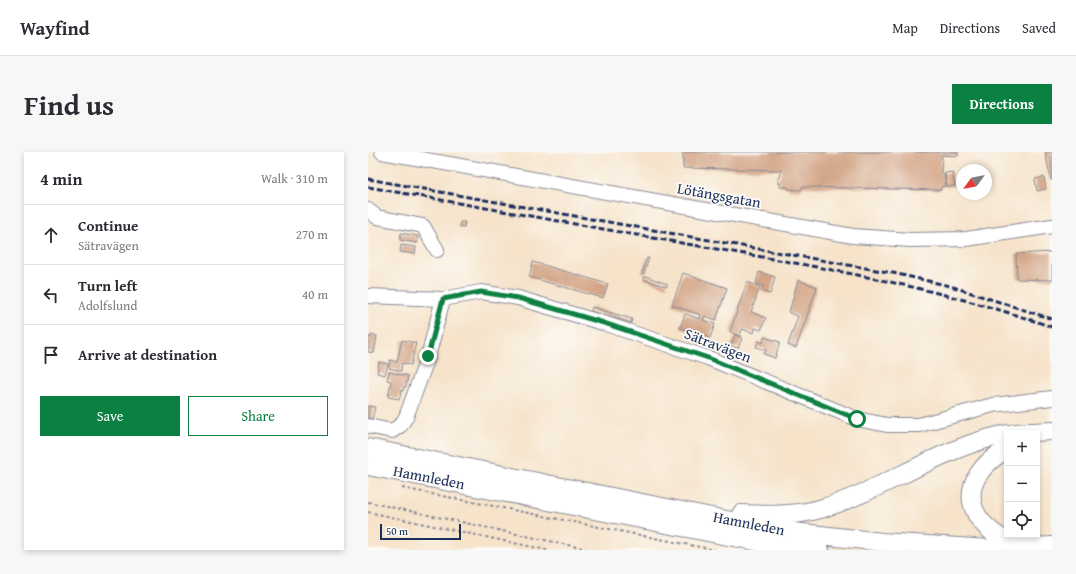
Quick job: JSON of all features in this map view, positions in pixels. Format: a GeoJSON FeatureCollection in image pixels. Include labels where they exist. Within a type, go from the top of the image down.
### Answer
{"type":"FeatureCollection","features":[{"type":"Feature","properties":{"kind":"main road"},"geometry":{"type":"LineString","coordinates":[[1040,432],[1052,431]]}},
{"type":"Feature","properties":{"kind":"main road","name":"Hamnleden"},"geometry":{"type":"LineString","coordinates":[[691,512],[777,515],[798,514],[819,509],[860,494],[937,458],[995,436],[1004,434]]}},
{"type":"Feature","properties":{"kind":"main road"},"geometry":{"type":"LineString","coordinates":[[1040,441],[1052,441]]}},
{"type":"Feature","properties":{"kind":"main road","name":"Hamnleden"},"geometry":{"type":"LineString","coordinates":[[368,448],[776,530],[875,541],[989,549],[1024,549],[1052,546]]}},
{"type":"Feature","properties":{"kind":"main road"},"geometry":{"type":"LineString","coordinates":[[1004,451],[996,455],[979,471],[972,487],[972,503],[975,512],[986,528],[1001,540],[1024,549]]}},
{"type":"Feature","properties":{"kind":"main road","name":"Hamnleden"},"geometry":{"type":"LineString","coordinates":[[368,466],[776,545],[820,550]]}},
{"type":"Feature","properties":{"kind":"street","name":"Lötängsgatan"},"geometry":{"type":"LineString","coordinates":[[382,152],[853,236],[911,240],[966,239],[1052,226]]}},
{"type":"Feature","properties":{"kind":"street"},"geometry":{"type":"LineString","coordinates":[[368,210],[377,217],[423,226],[437,250]]}},
{"type":"Feature","properties":{"kind":"street","name":"Sätravägen"},"geometry":{"type":"LineString","coordinates":[[368,296],[443,299],[481,292],[518,298],[604,323],[701,356],[857,419],[887,425],[919,425],[993,405],[1052,398]]}},
{"type":"Feature","properties":{"kind":"street"},"geometry":{"type":"LineString","coordinates":[[368,426],[392,431],[401,425],[406,417],[428,356],[443,299]]}},
{"type":"Feature","properties":{"kind":"path"},"geometry":{"type":"LineString","coordinates":[[398,488],[715,550]]}},
{"type":"Feature","properties":{"kind":"path"},"geometry":{"type":"LineString","coordinates":[[368,502],[591,550]]}},
{"type":"Feature","properties":{"kind":"path"},"geometry":{"type":"LineString","coordinates":[[368,512],[547,550]]}},
{"type":"Feature","properties":{"kind":"building"},"geometry":{"type":"Polygon","coordinates":[[[683,152],[958,152],[958,156],[942,155],[941,173],[944,173],[946,186],[941,187],[941,190],[802,187],[801,190],[780,187],[778,178],[780,178],[781,170],[683,168],[683,152]]]}},
{"type":"Feature","properties":{"kind":"building"},"geometry":{"type":"Polygon","coordinates":[[[1045,152],[1052,152],[1052,180],[1051,180],[1045,152]]]}},
{"type":"Feature","properties":{"kind":"building"},"geometry":{"type":"Polygon","coordinates":[[[952,172],[955,186],[947,187],[945,173],[952,172]]]}},
{"type":"Feature","properties":{"kind":"building"},"geometry":{"type":"Polygon","coordinates":[[[1044,177],[1046,189],[1037,191],[1035,179],[1044,177]]]}},
{"type":"Feature","properties":{"kind":"building"},"geometry":{"type":"Polygon","coordinates":[[[460,222],[465,222],[464,227],[460,227],[460,222]]]}},
{"type":"Feature","properties":{"kind":"building"},"geometry":{"type":"Polygon","coordinates":[[[401,233],[418,236],[417,243],[400,240],[401,233]]]}},
{"type":"Feature","properties":{"kind":"building"},"geometry":{"type":"Polygon","coordinates":[[[401,245],[416,247],[415,254],[400,252],[401,245]]]}},
{"type":"Feature","properties":{"kind":"building"},"geometry":{"type":"Polygon","coordinates":[[[1052,252],[1052,280],[1017,279],[1016,254],[1052,252]]]}},
{"type":"Feature","properties":{"kind":"building"},"geometry":{"type":"Polygon","coordinates":[[[647,258],[649,258],[644,274],[642,273],[647,258]]]}},
{"type":"Feature","properties":{"kind":"building"},"geometry":{"type":"Polygon","coordinates":[[[533,262],[608,284],[603,298],[529,277],[533,262]]]}},
{"type":"Feature","properties":{"kind":"building"},"geometry":{"type":"Polygon","coordinates":[[[759,272],[775,277],[770,294],[761,291],[763,286],[756,284],[759,272]]]}},
{"type":"Feature","properties":{"kind":"building"},"geometry":{"type":"Polygon","coordinates":[[[683,273],[727,288],[716,320],[705,316],[703,320],[715,324],[710,338],[680,328],[685,314],[700,319],[701,315],[672,305],[683,273]]]}},
{"type":"Feature","properties":{"kind":"building"},"geometry":{"type":"Polygon","coordinates":[[[645,276],[667,284],[667,287],[644,279],[645,276]]]}},
{"type":"Feature","properties":{"kind":"building"},"geometry":{"type":"Polygon","coordinates":[[[798,280],[817,287],[796,348],[788,345],[798,316],[789,313],[798,280]]]}},
{"type":"Feature","properties":{"kind":"building"},"geometry":{"type":"Polygon","coordinates":[[[747,282],[760,287],[751,312],[766,318],[761,330],[755,328],[754,333],[742,329],[740,336],[730,332],[747,282]]]}},
{"type":"Feature","properties":{"kind":"building"},"geometry":{"type":"Polygon","coordinates":[[[592,307],[632,319],[631,323],[591,311],[592,307]]]}},
{"type":"Feature","properties":{"kind":"building"},"geometry":{"type":"Polygon","coordinates":[[[371,335],[377,336],[374,353],[368,352],[368,337],[371,338],[371,335]]]}},
{"type":"Feature","properties":{"kind":"building"},"geometry":{"type":"Polygon","coordinates":[[[735,335],[742,338],[738,348],[731,346],[735,335]]]}},
{"type":"Feature","properties":{"kind":"building"},"geometry":{"type":"Polygon","coordinates":[[[764,337],[780,342],[775,358],[764,354],[766,350],[756,347],[758,341],[763,343],[764,337]]]}},
{"type":"Feature","properties":{"kind":"building"},"geometry":{"type":"Polygon","coordinates":[[[402,340],[416,343],[411,365],[402,363],[401,371],[389,368],[390,360],[397,362],[402,340]]]}},
{"type":"Feature","properties":{"kind":"building"},"geometry":{"type":"Polygon","coordinates":[[[379,362],[388,364],[385,375],[377,373],[379,362]]]}},
{"type":"Feature","properties":{"kind":"building"},"geometry":{"type":"Polygon","coordinates":[[[389,372],[408,376],[406,387],[404,387],[403,391],[402,390],[399,399],[388,397],[391,381],[387,380],[389,372]]]}},
{"type":"Feature","properties":{"kind":"building"},"geometry":{"type":"Polygon","coordinates":[[[368,406],[375,407],[372,419],[368,418],[368,406]]]}},
{"type":"Feature","properties":{"kind":"railway"},"geometry":{"type":"LineString","coordinates":[[368,179],[893,273],[950,286],[1052,319]]}},
{"type":"Feature","properties":{"kind":"railway"},"geometry":{"type":"LineString","coordinates":[[368,187],[874,278],[964,300],[1052,327]]}},
{"type":"Feature","properties":{"kind":"route"},"geometry":{"type":"LineString","coordinates":[[428,356],[443,299],[481,292],[518,298],[604,323],[708,358],[857,419]]}}]}
